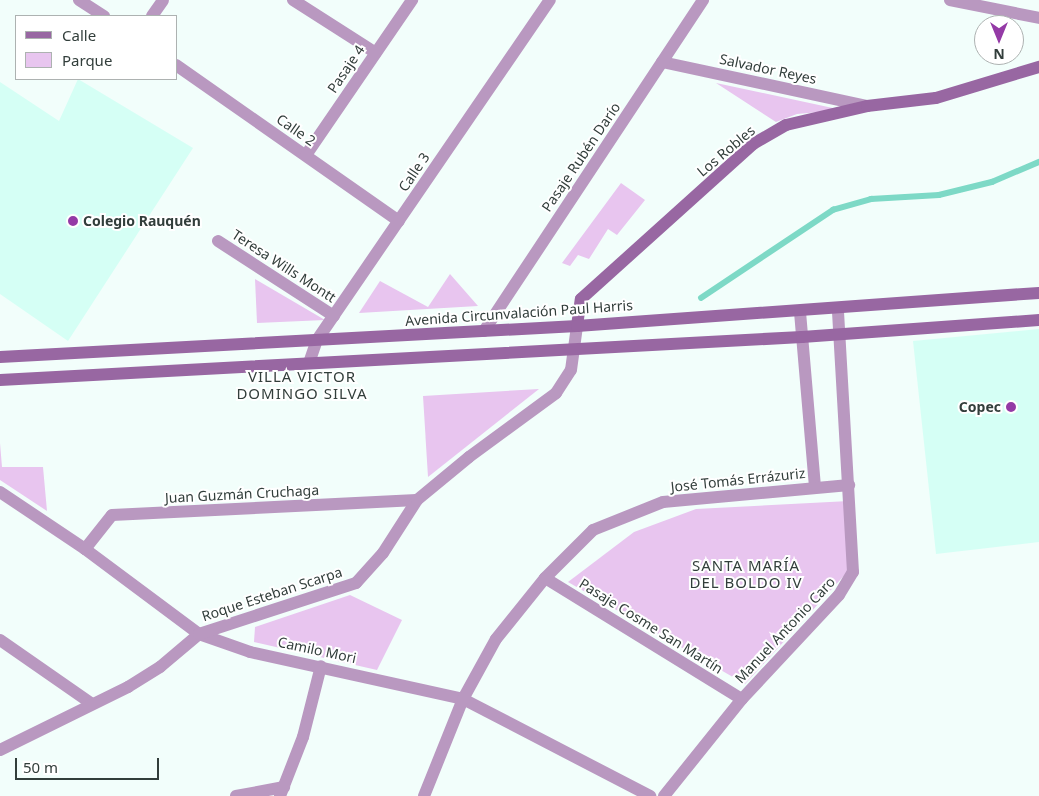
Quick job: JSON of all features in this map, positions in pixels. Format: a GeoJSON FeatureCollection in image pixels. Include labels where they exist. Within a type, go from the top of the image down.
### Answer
{"type":"FeatureCollection","features":[{"type":"Feature","properties":{"kind":"main road","name":"Los Robles"},"geometry":{"type":"LineString","coordinates":[[577,326],[581,300],[753,144],[786,125],[867,106],[936,98],[1039,67]]}},
{"type":"Feature","properties":{"kind":"main road","name":"Avenida Circunvalación Paul Harris"},"geometry":{"type":"LineString","coordinates":[[0,357],[577,326],[800,312],[1039,293]]}},
{"type":"Feature","properties":{"kind":"main road"},"geometry":{"type":"LineString","coordinates":[[0,380],[802,337],[1039,320]]}},
{"type":"Feature","properties":{"kind":"street"},"geometry":{"type":"LineString","coordinates":[[78,0],[102,15]]}},
{"type":"Feature","properties":{"kind":"street"},"geometry":{"type":"LineString","coordinates":[[153,15],[163,0]]}},
{"type":"Feature","properties":{"kind":"street"},"geometry":{"type":"LineString","coordinates":[[293,0],[376,53]]}},
{"type":"Feature","properties":{"kind":"street","name":"Pasaje 4"},"geometry":{"type":"LineString","coordinates":[[306,156],[412,0]]}},
{"type":"Feature","properties":{"kind":"street","name":"Calle 3"},"geometry":{"type":"LineString","coordinates":[[309,364],[317,340],[550,0]]}},
{"type":"Feature","properties":{"kind":"street","name":"Pasaje Rubén Darío"},"geometry":{"type":"LineString","coordinates":[[484,331],[703,0]]}},
{"type":"Feature","properties":{"kind":"street"},"geometry":{"type":"LineString","coordinates":[[950,0],[1039,18]]}},
{"type":"Feature","properties":{"kind":"street","name":"Salvador Reyes"},"geometry":{"type":"LineString","coordinates":[[662,62],[867,106]]}},
{"type":"Feature","properties":{"kind":"street","name":"Calle 2"},"geometry":{"type":"LineString","coordinates":[[178,66],[399,221]]}},
{"type":"Feature","properties":{"kind":"street","name":"Teresa Wills Montt"},"geometry":{"type":"LineString","coordinates":[[218,241],[334,316]]}},
{"type":"Feature","properties":{"kind":"street","name":"Manuel Antonio Caro"},"geometry":{"type":"LineString","coordinates":[[664,796],[742,699],[848,583],[854,560],[838,334],[838,308]]}},
{"type":"Feature","properties":{"kind":"street"},"geometry":{"type":"LineString","coordinates":[[800,312],[815,487]]}},
{"type":"Feature","properties":{"kind":"street","name":"Roque Esteban Scarpa"},"geometry":{"type":"LineString","coordinates":[[0,750],[92,704],[160,667],[199,634],[356,583],[383,553],[417,500],[469,457],[556,393],[571,370],[576,349],[577,326]]}},
{"type":"Feature","properties":{"kind":"street","name":"José Tomás Errázuriz"},"geometry":{"type":"LineString","coordinates":[[424,796],[463,699],[496,639],[546,578],[593,530],[663,502],[815,487],[849,486]]}},
{"type":"Feature","properties":{"kind":"street","name":"Camilo Mori"},"geometry":{"type":"LineString","coordinates":[[0,492],[85,549],[199,634],[250,652],[321,666],[463,699],[650,796]]}},
{"type":"Feature","properties":{"kind":"street","name":"Juan Guzmán Cruchaga"},"geometry":{"type":"LineString","coordinates":[[85,549],[112,515],[417,500]]}},
{"type":"Feature","properties":{"kind":"street","name":"Pasaje Cosme San Martín"},"geometry":{"type":"LineString","coordinates":[[546,578],[742,699]]}},
{"type":"Feature","properties":{"kind":"street"},"geometry":{"type":"LineString","coordinates":[[0,640],[92,704]]}},
{"type":"Feature","properties":{"kind":"street"},"geometry":{"type":"LineString","coordinates":[[236,796],[282,791],[303,737],[321,666]]}},
{"type":"Feature","properties":{"kind":"shaded area","name":"Colegio Rauquén"},"geometry":{"type":"Polygon","coordinates":[[[78,80],[80,80],[193,148],[68,341],[0,294],[0,82],[59,121],[78,80]]]}},
{"type":"Feature","properties":{"kind":"shaded area"},"geometry":{"type":"Polygon","coordinates":[[[1039,329],[1039,542],[936,554],[913,341],[1039,329]]]}},
{"type":"Feature","properties":{"kind":"green space"},"geometry":{"type":"Polygon","coordinates":[[[716,83],[842,110],[797,114],[776,122],[716,83]]]}},
{"type":"Feature","properties":{"kind":"green space"},"geometry":{"type":"Polygon","coordinates":[[[621,183],[645,200],[617,235],[608,229],[589,259],[578,255],[570,266],[562,263],[621,183]]]}},
{"type":"Feature","properties":{"kind":"green space"},"geometry":{"type":"Polygon","coordinates":[[[450,274],[478,306],[359,313],[380,281],[428,307],[450,274]]]}},
{"type":"Feature","properties":{"kind":"green space"},"geometry":{"type":"Polygon","coordinates":[[[255,279],[325,320],[257,323],[255,279]]]}},
{"type":"Feature","properties":{"kind":"green space"},"geometry":{"type":"Polygon","coordinates":[[[539,389],[428,477],[423,396],[539,389]]]}},
{"type":"Feature","properties":{"kind":"green space"},"geometry":{"type":"Polygon","coordinates":[[[0,443],[2,467],[43,467],[47,511],[0,480],[0,443]]]}},
{"type":"Feature","properties":{"kind":"green space"},"geometry":{"type":"Polygon","coordinates":[[[849,501],[852,567],[745,684],[568,582],[634,532],[696,509],[849,501]]]}},
{"type":"Feature","properties":{"kind":"green space"},"geometry":{"type":"Polygon","coordinates":[[[350,595],[402,620],[377,670],[254,642],[255,627],[350,595]]]}},
{"type":"Feature","properties":{"kind":"waterway"},"geometry":{"type":"LineString","coordinates":[[701,298],[833,210],[871,199],[939,195],[992,182],[1039,162]]}},
{"type":"Feature","properties":{"kind":"place","name":"Colegio Rauquén"},"geometry":{"type":"Point","coordinates":[73,221]}},
{"type":"Feature","properties":{"kind":"place","name":"Copec"},"geometry":{"type":"Point","coordinates":[1011,407]}},
{"type":"Feature","properties":{"kind":"district","name":"VILLA VICTOR DOMINGO SILVA"},"geometry":{"type":"Point","coordinates":[302,384]}},
{"type":"Feature","properties":{"kind":"district","name":"SANTA MARÍA DEL BOLDO IV"},"geometry":{"type":"Point","coordinates":[746,574]}}]}
